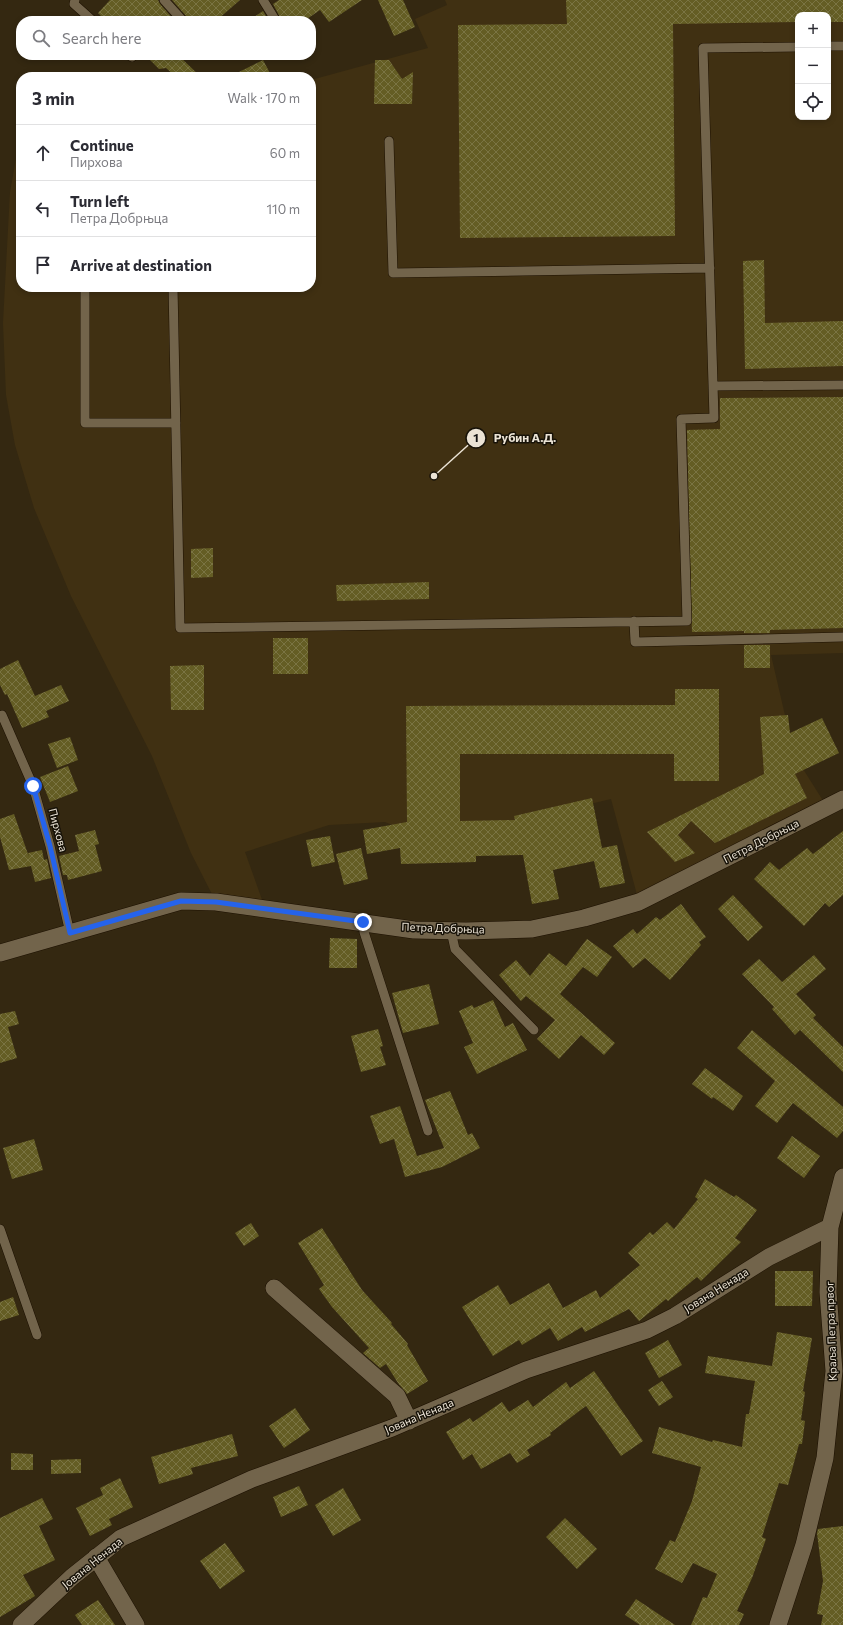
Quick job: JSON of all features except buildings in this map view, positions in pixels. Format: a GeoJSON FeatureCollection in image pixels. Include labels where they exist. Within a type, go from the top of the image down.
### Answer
{"type":"FeatureCollection","features":[{"type":"Feature","properties":{"kind":"street","name":"Петра Добрњца"},"geometry":{"type":"LineString","coordinates":[[0,953],[181,901],[216,902],[414,930],[451,931],[532,929],[584,918],[639,902],[843,799]]}},
{"type":"Feature","properties":{"kind":"street","name":"Краља Петра првог"},"geometry":{"type":"LineString","coordinates":[[778,1625],[804,1545],[825,1458],[834,1371],[828,1292],[830,1226],[843,1177]]}},
{"type":"Feature","properties":{"kind":"street","name":"Јована Ненада"},"geometry":{"type":"LineString","coordinates":[[21,1625],[96,1557],[121,1538],[245,1482],[409,1421],[526,1370],[647,1330],[675,1316],[770,1257],[830,1226]]}},
{"type":"Feature","properties":{"kind":"street"},"geometry":{"type":"LineString","coordinates":[[274,1288],[397,1396],[409,1421]]}},
{"type":"Feature","properties":{"kind":"street"},"geometry":{"type":"LineString","coordinates":[[834,1371],[843,1392]]}},
{"type":"Feature","properties":{"kind":"street"},"geometry":{"type":"LineString","coordinates":[[96,1557],[136,1625]]}},
{"type":"Feature","properties":{"kind":"lane"},"geometry":{"type":"LineString","coordinates":[[75,0],[74,4],[87,16]]}},
{"type":"Feature","properties":{"kind":"lane"},"geometry":{"type":"LineString","coordinates":[[164,0],[178,16]]}},
{"type":"Feature","properties":{"kind":"lane"},"geometry":{"type":"LineString","coordinates":[[263,0],[273,16]]}},
{"type":"Feature","properties":{"kind":"lane"},"geometry":{"type":"LineString","coordinates":[[173,292],[180,628],[687,621],[681,419],[714,418],[703,48],[795,46]]}},
{"type":"Feature","properties":{"kind":"lane"},"geometry":{"type":"LineString","coordinates":[[831,46],[843,46]]}},
{"type":"Feature","properties":{"kind":"lane"},"geometry":{"type":"LineString","coordinates":[[389,141],[393,273],[710,268]]}},
{"type":"Feature","properties":{"kind":"lane"},"geometry":{"type":"LineString","coordinates":[[85,292],[85,424],[176,424]]}},
{"type":"Feature","properties":{"kind":"lane"},"geometry":{"type":"LineString","coordinates":[[714,386],[843,385]]}},
{"type":"Feature","properties":{"kind":"lane"},"geometry":{"type":"LineString","coordinates":[[634,621],[636,642],[843,637]]}},
{"type":"Feature","properties":{"kind":"lane","name":"Пирхова"},"geometry":{"type":"LineString","coordinates":[[2,715],[33,786],[50,846],[70,933]]}},
{"type":"Feature","properties":{"kind":"lane"},"geometry":{"type":"LineString","coordinates":[[363,922],[367,940],[428,1131]]}},
{"type":"Feature","properties":{"kind":"lane"},"geometry":{"type":"LineString","coordinates":[[451,931],[455,950],[534,1030]]}},
{"type":"Feature","properties":{"kind":"lane"},"geometry":{"type":"LineString","coordinates":[[0,1229],[37,1335]]}},
{"type":"Feature","properties":{"kind":"shaded area"},"geometry":{"type":"Polygon","coordinates":[[[445,0],[843,0],[843,653],[771,655],[787,724],[798,761],[827,807],[639,902],[611,799],[497,826],[404,830],[385,822],[329,825],[245,852],[265,908],[216,902],[191,853],[152,756],[71,596],[34,508],[15,445],[6,395],[3,323],[10,192],[16,159],[16,292],[316,292],[316,79],[428,48],[415,19],[447,5],[445,0]]]}},
{"type":"Feature","properties":{"kind":"place","name":"Рубин А.Д."},"geometry":{"type":"Point","coordinates":[434,476]}},
{"type":"Feature","properties":{"kind":"route"},"geometry":{"type":"LineString","coordinates":[[33,786],[50,846],[70,933],[181,901],[216,902],[363,922]]}}]}
